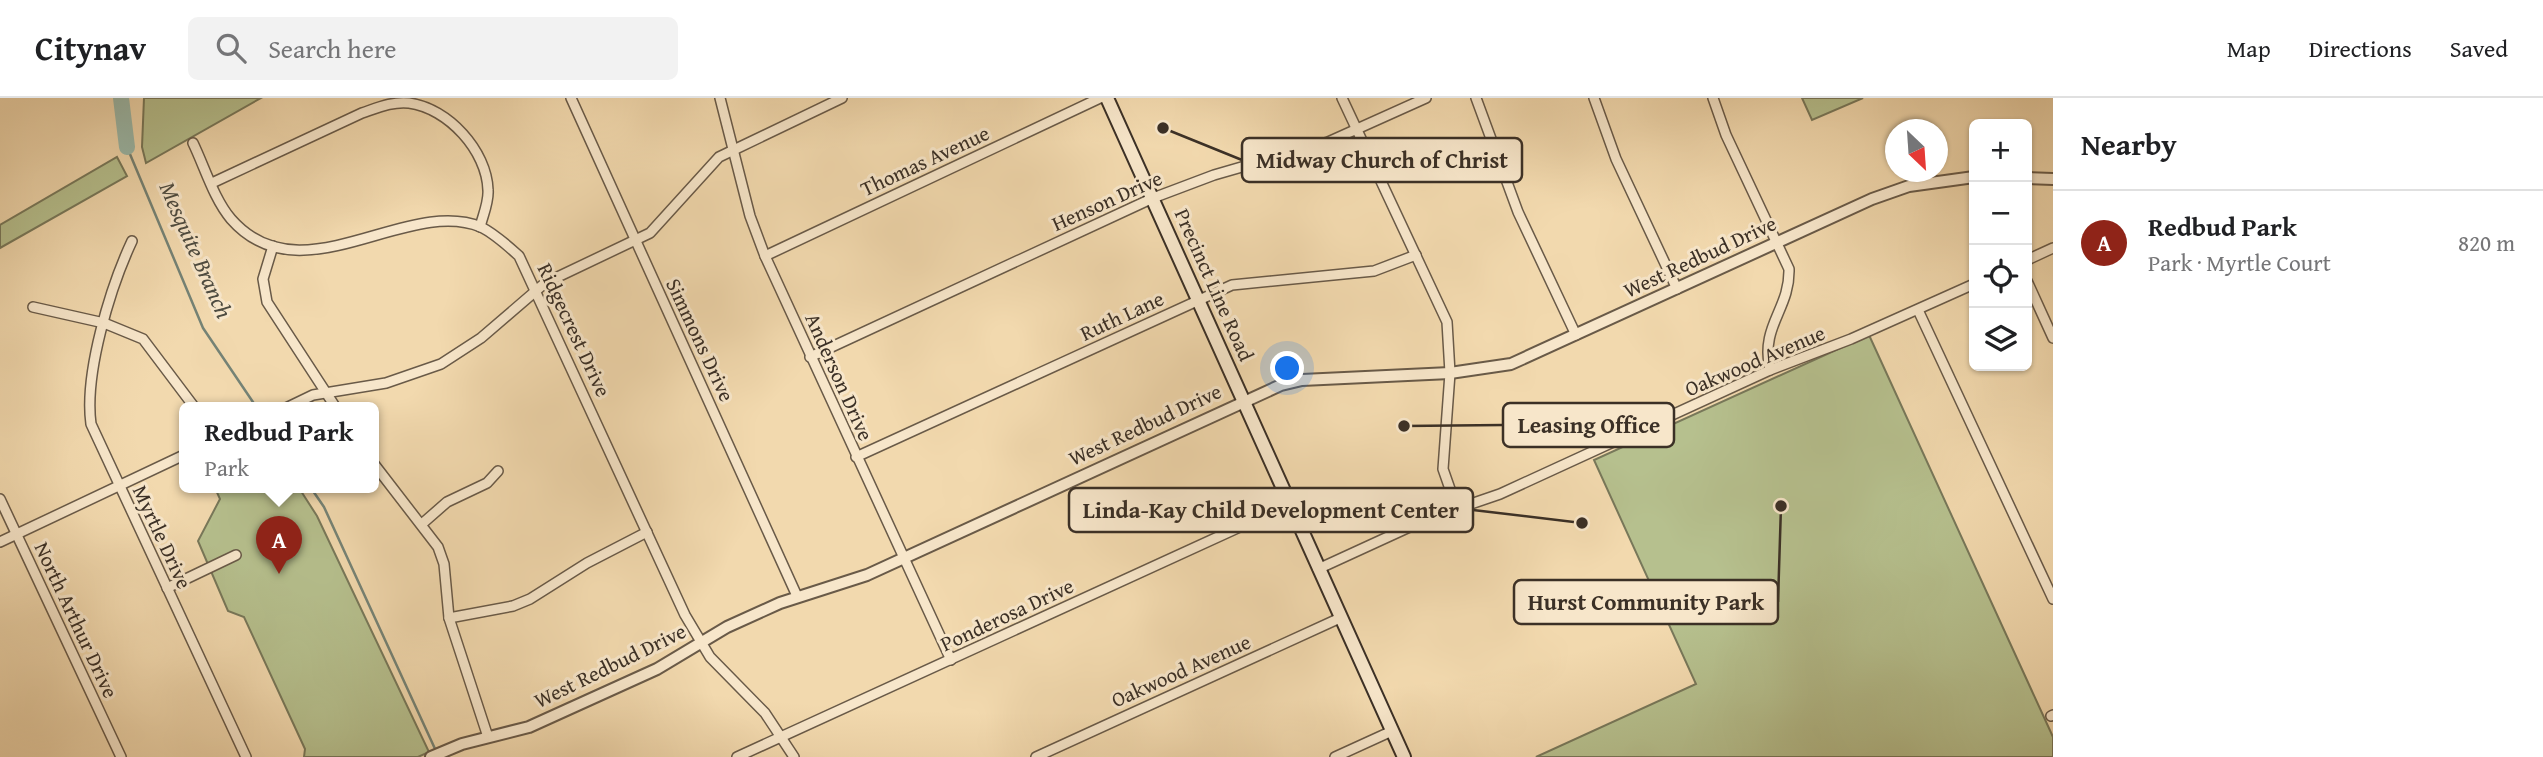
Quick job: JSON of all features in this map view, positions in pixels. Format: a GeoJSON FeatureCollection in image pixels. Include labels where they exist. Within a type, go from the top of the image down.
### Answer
{"type":"FeatureCollection","features":[{"type":"Feature","properties":{"kind":"main road","name":"Precinct Line Road"},"geometry":{"type":"LineString","coordinates":[[1107,98],[1404,757]]}},
{"type":"Feature","properties":{"kind":"street","name":"Simmons Drive"},"geometry":{"type":"LineString","coordinates":[[571,98],[797,596]]}},
{"type":"Feature","properties":{"kind":"street","name":"Anderson Drive"},"geometry":{"type":"LineString","coordinates":[[720,98],[750,216],[765,256],[951,660]]}},
{"type":"Feature","properties":{"kind":"street"},"geometry":{"type":"LineString","coordinates":[[301,402],[325,392],[386,383],[441,364],[481,338],[537,289],[636,241],[661,224],[710,164],[734,149],[842,98]]}},
{"type":"Feature","properties":{"kind":"street","name":"Thomas Avenue"},"geometry":{"type":"LineString","coordinates":[[765,256],[1100,98]]}},
{"type":"Feature","properties":{"kind":"street"},"geometry":{"type":"LineString","coordinates":[[1342,98],[1447,322],[1450,373],[1443,469],[1457,509]]}},
{"type":"Feature","properties":{"kind":"street","name":"Henson Drive"},"geometry":{"type":"LineString","coordinates":[[810,357],[1153,198],[1214,174],[1328,142],[1426,98]]}},
{"type":"Feature","properties":{"kind":"street"},"geometry":{"type":"LineString","coordinates":[[1476,98],[1518,212],[1576,335]]}},
{"type":"Feature","properties":{"kind":"street"},"geometry":{"type":"LineString","coordinates":[[1594,98],[1615,159],[1677,289]]}},
{"type":"Feature","properties":{"kind":"street"},"geometry":{"type":"LineString","coordinates":[[1713,98],[1726,135],[1789,269],[1789,282],[1768,338],[1770,370]]}},
{"type":"Feature","properties":{"kind":"street"},"geometry":{"type":"LineString","coordinates":[[212,183],[362,113],[409,100],[427,102],[461,132],[484,171],[488,190],[480,227]]}},
{"type":"Feature","properties":{"kind":"street","name":"Ridgecrest Drive"},"geometry":{"type":"LineString","coordinates":[[193,143],[233,221],[246,233],[272,246],[310,250],[428,224],[449,222],[480,227],[519,256],[537,289],[701,644],[765,713],[794,757]]}},
{"type":"Feature","properties":{"kind":"street","name":"West Redbud Drive"},"geometry":{"type":"LineString","coordinates":[[430,757],[448,749],[529,727],[657,669],[727,627],[797,596],[839,586],[903,558],[1244,400],[1302,380],[1450,373],[1511,364],[1872,199],[1909,186],[1969,178]]}},
{"type":"Feature","properties":{"kind":"street"},"geometry":{"type":"LineString","coordinates":[[2032,178],[2053,179]]}},
{"type":"Feature","properties":{"kind":"street","name":"Myrtle Drive"},"geometry":{"type":"LineString","coordinates":[[132,242],[118,270],[104,323],[89,400],[97,440],[246,757]]}},
{"type":"Feature","properties":{"kind":"street"},"geometry":{"type":"LineString","coordinates":[[272,246],[263,279],[267,302],[332,402]]}},
{"type":"Feature","properties":{"kind":"street"},"geometry":{"type":"LineString","coordinates":[[2032,258],[2053,248]]}},
{"type":"Feature","properties":{"kind":"street","name":"Ruth Lane"},"geometry":{"type":"LineString","coordinates":[[856,457],[1232,285],[1374,271],[1416,255]]}},
{"type":"Feature","properties":{"kind":"street","name":"Oakwood Avenue"},"geometry":{"type":"LineString","coordinates":[[1318,569],[1427,519],[1500,494],[1770,370],[1969,286]]}},
{"type":"Feature","properties":{"kind":"street"},"geometry":{"type":"LineString","coordinates":[[2032,292],[2053,338]]}},
{"type":"Feature","properties":{"kind":"street"},"geometry":{"type":"LineString","coordinates":[[33,307],[104,323],[143,339],[190,402]]}},
{"type":"Feature","properties":{"kind":"street"},"geometry":{"type":"LineString","coordinates":[[1918,310],[2053,599]]}},
{"type":"Feature","properties":{"kind":"street"},"geometry":{"type":"LineString","coordinates":[[0,542],[179,457]]}},
{"type":"Feature","properties":{"kind":"street"},"geometry":{"type":"LineString","coordinates":[[379,471],[423,523],[438,547],[444,564],[449,618],[488,737]]}},
{"type":"Feature","properties":{"kind":"street"},"geometry":{"type":"LineString","coordinates":[[423,523],[447,502],[488,483],[498,471]]}},
{"type":"Feature","properties":{"kind":"street","name":"North Arthur Drive"},"geometry":{"type":"LineString","coordinates":[[0,499],[121,757]]}},
{"type":"Feature","properties":{"kind":"street","name":"Ponderosa Drive"},"geometry":{"type":"LineString","coordinates":[[737,757],[1290,504]]}},
{"type":"Feature","properties":{"kind":"street"},"geometry":{"type":"LineString","coordinates":[[449,618],[502,608],[530,598],[587,563],[647,532]]}},
{"type":"Feature","properties":{"kind":"street"},"geometry":{"type":"LineString","coordinates":[[167,588],[236,555]]}},
{"type":"Feature","properties":{"kind":"street","name":"Oakwood Avenue"},"geometry":{"type":"LineString","coordinates":[[1036,757],[1340,618]]}},
{"type":"Feature","properties":{"kind":"street"},"geometry":{"type":"LineString","coordinates":[[1335,757],[1392,731]]}},
{"type":"Feature","properties":{"kind":"green space"},"geometry":{"type":"Polygon","coordinates":[[[144,98],[261,98],[146,163],[142,147],[144,98]]]}},
{"type":"Feature","properties":{"kind":"green space"},"geometry":{"type":"Polygon","coordinates":[[[1802,98],[1863,98],[1812,120],[1802,98]]]}},
{"type":"Feature","properties":{"kind":"green space"},"geometry":{"type":"Polygon","coordinates":[[[117,157],[127,176],[0,248],[0,225],[117,157]]]}},
{"type":"Feature","properties":{"kind":"green space"},"geometry":{"type":"Polygon","coordinates":[[[1869,335],[2053,737],[2053,757],[1536,757],[1696,684],[1594,460],[1869,335]]]}},
{"type":"Feature","properties":{"kind":"green space"},"geometry":{"type":"Polygon","coordinates":[[[217,493],[302,493],[317,516],[429,752],[418,757],[304,757],[305,749],[244,617],[228,611],[198,541],[220,499],[217,493]]]}},
{"type":"Feature","properties":{"kind":"waterway","name":"Mesquite Branch"},"geometry":{"type":"LineString","coordinates":[[121,98],[127,147]]}},
{"type":"Feature","properties":{"kind":"waterway","name":"Mesquite Branch"},"geometry":{"type":"LineString","coordinates":[[127,147],[203,328],[253,402]]}},
{"type":"Feature","properties":{"kind":"waterway","name":"Mesquite Branch"},"geometry":{"type":"LineString","coordinates":[[314,493],[324,507],[436,751]]}},
{"type":"Feature","properties":{"kind":"place","name":"Midway Church of Christ"},"geometry":{"type":"Point","coordinates":[1163,128]}},
{"type":"Feature","properties":{"kind":"place","name":"Leasing Office"},"geometry":{"type":"Point","coordinates":[1404,426]}},
{"type":"Feature","properties":{"kind":"place","name":"Hurst Community Park"},"geometry":{"type":"Point","coordinates":[1781,506]}},
{"type":"Feature","properties":{"kind":"place","name":"Linda-Kay Child Development Center"},"geometry":{"type":"Point","coordinates":[1582,523]}},
{"type":"Feature","properties":{"kind":"place","name":"Redbud Park"},"geometry":{"type":"Point","coordinates":[279,574]}}]}
